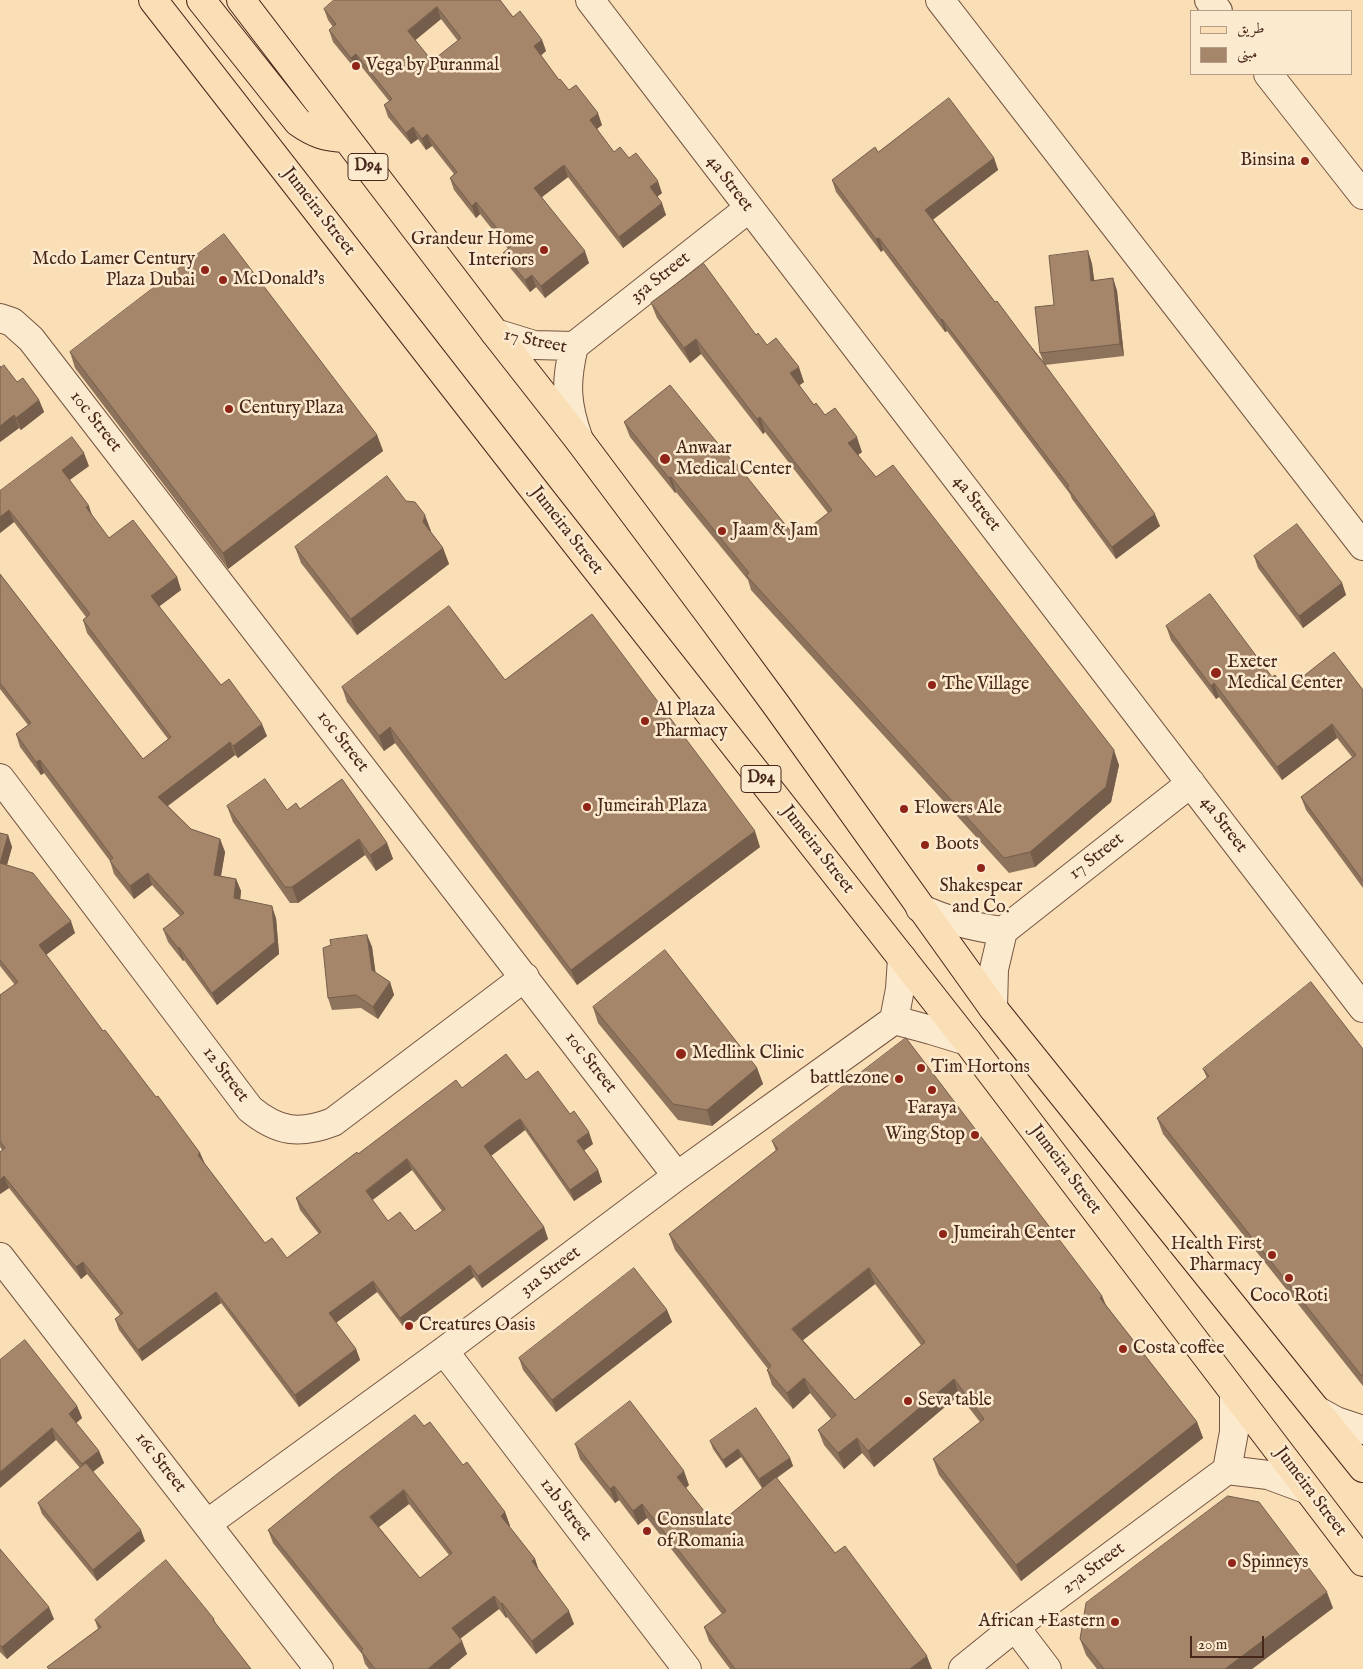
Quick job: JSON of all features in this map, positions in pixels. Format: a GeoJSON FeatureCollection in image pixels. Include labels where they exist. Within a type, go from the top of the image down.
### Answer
{"type":"FeatureCollection","features":[{"type":"Feature","properties":{"kind":"main road","name":"Jumeira Street"},"geometry":{"type":"LineString","coordinates":[[153,0],[542,500],[902,958],[1363,1562]]}},
{"type":"Feature","properties":{"kind":"main road"},"geometry":{"type":"LineString","coordinates":[[200,0],[298,122],[311,132],[327,137],[346,138]]}},
{"type":"Feature","properties":{"kind":"main road","name":"D94"},"geometry":{"type":"LineString","coordinates":[[241,0],[579,440],[769,694],[993,1008],[1363,1468]]}},
{"type":"Feature","properties":{"kind":"street","name":"4a Street"},"geometry":{"type":"LineString","coordinates":[[590,0],[748,209],[1363,1008]]}},
{"type":"Feature","properties":{"kind":"street"},"geometry":{"type":"LineString","coordinates":[[940,0],[1363,546]]}},
{"type":"Feature","properties":{"kind":"street"},"geometry":{"type":"LineString","coordinates":[[1269,75],[1363,196]]}},
{"type":"Feature","properties":{"kind":"street","name":"35a Street"},"geometry":{"type":"LineString","coordinates":[[574,346],[748,209]]}},
{"type":"Feature","properties":{"kind":"street","name":"10c Street"},"geometry":{"type":"LineString","coordinates":[[0,318],[12,322],[31,339],[677,1176]]}},
{"type":"Feature","properties":{"kind":"street","name":"17 Street"},"geometry":{"type":"LineString","coordinates":[[496,333],[534,345],[574,346],[568,370],[567,394],[571,417],[579,440]]}},
{"type":"Feature","properties":{"kind":"street","name":"12 Street"},"geometry":{"type":"LineString","coordinates":[[0,778],[250,1109],[264,1120],[281,1128],[298,1130],[316,1128],[333,1122],[524,977]]}},
{"type":"Feature","properties":{"kind":"street","name":"17 Street"},"geometry":{"type":"LineString","coordinates":[[1003,931],[1191,783]]}},
{"type":"Feature","properties":{"kind":"street"},"geometry":{"type":"LineString","coordinates":[[920,908],[960,924],[1003,931],[994,969],[993,1008]]}},
{"type":"Feature","properties":{"kind":"street"},"geometry":{"type":"LineString","coordinates":[[902,958],[900,989],[894,1020],[967,1042]]}},
{"type":"Feature","properties":{"kind":"street","name":"31a Street"},"geometry":{"type":"LineString","coordinates":[[208,1523],[444,1351],[677,1176],[894,1020]]}},
{"type":"Feature","properties":{"kind":"street","name":"16c Street"},"geometry":{"type":"LineString","coordinates":[[0,1257],[320,1669]]}},
{"type":"Feature","properties":{"kind":"street","name":"12b Street"},"geometry":{"type":"LineString","coordinates":[[444,1351],[687,1669]]}},
{"type":"Feature","properties":{"kind":"street"},"geometry":{"type":"LineString","coordinates":[[1234,1393],[1234,1432],[1228,1470],[1268,1475],[1306,1489]]}},
{"type":"Feature","properties":{"kind":"street"},"geometry":{"type":"LineString","coordinates":[[1318,1411],[1336,1421],[1363,1430]]}},
{"type":"Feature","properties":{"kind":"street","name":"27a Street"},"geometry":{"type":"LineString","coordinates":[[963,1669],[1015,1627],[1228,1470]]}},
{"type":"Feature","properties":{"kind":"street"},"geometry":{"type":"LineString","coordinates":[[1015,1627],[1047,1669]]}},
{"type":"Feature","properties":{"kind":"building"},"geometry":{"type":"Polygon","coordinates":[[[334,0],[500,0],[513,17],[520,11],[542,40],[534,46],[559,80],[569,90],[576,85],[598,113],[590,120],[614,152],[620,147],[629,158],[636,153],[658,181],[650,187],[662,203],[619,237],[564,165],[534,188],[585,251],[541,286],[532,275],[525,280],[503,253],[511,246],[476,202],[472,206],[450,178],[457,172],[427,134],[422,139],[413,127],[406,133],[384,105],[392,99],[356,54],[351,58],[329,30],[336,24],[324,9],[334,0]],[[437,7],[408,31],[432,61],[461,38],[437,7]]]}},
{"type":"Feature","properties":{"kind":"building"},"geometry":{"type":"Polygon","coordinates":[[[949,98],[994,158],[925,210],[995,302],[997,301],[1155,514],[1112,547],[1067,487],[1069,486],[942,319],[879,238],[876,239],[832,180],[875,147],[878,152],[949,98]]]}},
{"type":"Feature","properties":{"kind":"building","name":"Century Plaza"},"geometry":{"type":"Polygon","coordinates":[[[224,234],[377,435],[223,553],[70,352],[224,234]]]}},
{"type":"Feature","properties":{"kind":"building"},"geometry":{"type":"Polygon","coordinates":[[[1088,251],[1091,281],[1113,278],[1120,344],[1040,353],[1035,307],[1054,305],[1049,256],[1088,251]]]}},
{"type":"Feature","properties":{"kind":"building"},"geometry":{"type":"Polygon","coordinates":[[[704,264],[756,335],[758,333],[767,345],[776,338],[799,367],[790,373],[814,405],[816,403],[825,415],[835,408],[857,437],[848,443],[876,477],[893,465],[1114,750],[1106,787],[1030,852],[1004,858],[746,575],[749,573],[624,422],[670,385],[796,538],[832,510],[760,417],[757,419],[696,339],[684,348],[651,303],[704,264]]]}},
{"type":"Feature","properties":{"kind":"building"},"geometry":{"type":"Polygon","coordinates":[[[4,365],[17,382],[23,378],[39,400],[16,418],[14,415],[0,426],[0,366],[4,365]]]}},
{"type":"Feature","properties":{"kind":"building"},"geometry":{"type":"Polygon","coordinates":[[[72,437],[84,453],[62,470],[89,506],[86,507],[109,538],[133,520],[177,577],[151,596],[221,685],[229,679],[262,724],[233,746],[230,742],[158,797],[191,829],[220,839],[214,875],[236,879],[234,898],[272,906],[275,942],[212,993],[179,947],[163,929],[184,913],[148,873],[130,886],[110,861],[113,858],[40,760],[36,762],[16,734],[31,723],[0,683],[0,574],[143,759],[171,737],[83,620],[90,614],[9,510],[0,517],[0,491],[72,437]]]}},
{"type":"Feature","properties":{"kind":"building"},"geometry":{"type":"Polygon","coordinates":[[[387,476],[406,501],[415,502],[425,515],[423,522],[443,548],[351,619],[295,547],[387,476]]]}},
{"type":"Feature","properties":{"kind":"building"},"geometry":{"type":"Polygon","coordinates":[[[1297,524],[1342,583],[1299,616],[1254,556],[1297,524]]]}},
{"type":"Feature","properties":{"kind":"building"},"geometry":{"type":"Polygon","coordinates":[[[1210,594],[1272,677],[1275,675],[1286,690],[1334,652],[1363,690],[1363,881],[1301,797],[1356,755],[1332,724],[1277,767],[1214,683],[1211,686],[1166,626],[1210,594]]]}},
{"type":"Feature","properties":{"kind":"building","name":"Jumeirah Plaza"},"geometry":{"type":"Polygon","coordinates":[[[449,606],[505,680],[592,614],[755,831],[571,970],[390,727],[379,736],[342,687],[449,606]]]}},
{"type":"Feature","properties":{"kind":"building"},"geometry":{"type":"Polygon","coordinates":[[[265,779],[287,810],[296,803],[300,809],[342,779],[387,843],[370,855],[359,839],[292,887],[285,887],[227,806],[265,779]]]}},
{"type":"Feature","properties":{"kind":"building"},"geometry":{"type":"Polygon","coordinates":[[[0,833],[8,835],[0,863],[0,833]]]}},
{"type":"Feature","properties":{"kind":"building"},"geometry":{"type":"Polygon","coordinates":[[[0,863],[33,873],[71,921],[39,945],[103,1031],[105,1030],[156,1097],[158,1096],[200,1153],[198,1155],[265,1243],[272,1238],[287,1258],[321,1232],[296,1198],[456,1080],[462,1088],[506,1054],[526,1080],[538,1071],[570,1114],[574,1111],[589,1132],[577,1141],[598,1170],[570,1190],[520,1119],[515,1122],[484,1146],[544,1227],[478,1276],[470,1265],[400,1318],[373,1281],[329,1313],[356,1349],[295,1395],[216,1292],[138,1350],[115,1319],[123,1313],[83,1262],[76,1267],[4,1176],[0,1180],[0,1152],[5,1148],[0,1141],[0,995],[18,982],[0,960],[0,863]],[[407,1159],[366,1191],[388,1221],[400,1212],[415,1231],[445,1209],[407,1159]]]}},
{"type":"Feature","properties":{"kind":"building"},"geometry":{"type":"Polygon","coordinates":[[[367,935],[372,970],[390,982],[373,1007],[356,995],[328,998],[323,948],[331,945],[330,940],[367,935]]]}},
{"type":"Feature","properties":{"kind":"building","name":"Medlink Clinic"},"geometry":{"type":"Polygon","coordinates":[[[665,950],[757,1068],[707,1110],[673,1104],[593,1007],[665,950]]]}},
{"type":"Feature","properties":{"kind":"building"},"geometry":{"type":"Polygon","coordinates":[[[1311,982],[1363,1049],[1363,1376],[1157,1118],[1209,1076],[1203,1069],[1311,982]]]}},
{"type":"Feature","properties":{"kind":"building"},"geometry":{"type":"Polygon","coordinates":[[[906,1038],[1102,1296],[1100,1298],[1197,1422],[1016,1565],[933,1459],[984,1419],[954,1379],[868,1451],[857,1438],[838,1453],[818,1430],[836,1415],[804,1378],[787,1393],[767,1370],[771,1366],[669,1234],[778,1149],[772,1141],[906,1038]],[[869,1268],[792,1329],[855,1400],[925,1342],[869,1268]]]}},
{"type":"Feature","properties":{"kind":"building"},"geometry":{"type":"Polygon","coordinates":[[[634,1268],[667,1310],[552,1400],[519,1358],[634,1268]]]}},
{"type":"Feature","properties":{"kind":"building"},"geometry":{"type":"Polygon","coordinates":[[[25,1340],[77,1406],[69,1414],[99,1451],[82,1464],[52,1428],[0,1472],[0,1360],[25,1340]]]}},
{"type":"Feature","properties":{"kind":"building"},"geometry":{"type":"Polygon","coordinates":[[[630,1401],[684,1471],[677,1477],[716,1526],[776,1477],[835,1553],[845,1546],[927,1656],[910,1669],[735,1669],[704,1627],[726,1611],[642,1504],[633,1511],[614,1486],[610,1489],[575,1444],[630,1401]]]}},
{"type":"Feature","properties":{"kind":"building"},"geometry":{"type":"Polygon","coordinates":[[[756,1408],[790,1458],[759,1479],[738,1449],[723,1460],[710,1441],[756,1408]]]}},
{"type":"Feature","properties":{"kind":"building"},"geometry":{"type":"Polygon","coordinates":[[[415,1415],[424,1426],[430,1422],[463,1465],[467,1462],[505,1512],[501,1516],[535,1559],[532,1561],[569,1611],[532,1641],[502,1603],[494,1596],[452,1628],[462,1641],[428,1669],[375,1669],[361,1651],[363,1649],[268,1530],[337,1474],[415,1415]],[[404,1490],[370,1517],[420,1578],[452,1553],[404,1490]]]}},
{"type":"Feature","properties":{"kind":"building"},"geometry":{"type":"Polygon","coordinates":[[[86,1463],[141,1530],[93,1570],[38,1503],[86,1463]]]}},
{"type":"Feature","properties":{"kind":"building","name":"Spinneys"},"geometry":{"type":"Polygon","coordinates":[[[1228,1496],[1259,1502],[1327,1592],[1225,1669],[1104,1669],[1080,1639],[1086,1603],[1228,1496]]]}},
{"type":"Feature","properties":{"kind":"building"},"geometry":{"type":"Polygon","coordinates":[[[0,1549],[49,1607],[2,1647],[0,1645],[0,1549]]]}},
{"type":"Feature","properties":{"kind":"building"},"geometry":{"type":"Polygon","coordinates":[[[166,1560],[214,1619],[251,1669],[49,1669],[47,1667],[101,1627],[95,1620],[166,1560]]]}},
{"type":"Feature","properties":{"kind":"place","name":"Vega by Puranmal"},"geometry":{"type":"Point","coordinates":[356,66]}},
{"type":"Feature","properties":{"kind":"place","name":"Binsina"},"geometry":{"type":"Point","coordinates":[1305,161]}},
{"type":"Feature","properties":{"kind":"place","name":"Grandeur Home Interiors"},"geometry":{"type":"Point","coordinates":[544,250]}},
{"type":"Feature","properties":{"kind":"place","name":"Mcdo Lamer Century Plaza Dubai"},"geometry":{"type":"Point","coordinates":[205,270]}},
{"type":"Feature","properties":{"kind":"place","name":"McDonald's"},"geometry":{"type":"Point","coordinates":[223,280]}},
{"type":"Feature","properties":{"kind":"place","name":"Century Plaza"},"geometry":{"type":"Point","coordinates":[229,409]}},
{"type":"Feature","properties":{"kind":"place","name":"Anwaar Medical Center"},"geometry":{"type":"Point","coordinates":[665,459]}},
{"type":"Feature","properties":{"kind":"place","name":"Jaam & Jam"},"geometry":{"type":"Point","coordinates":[722,531]}},
{"type":"Feature","properties":{"kind":"place","name":"Exeter Medical Center"},"geometry":{"type":"Point","coordinates":[1216,673]}},
{"type":"Feature","properties":{"kind":"place","name":"The Village"},"geometry":{"type":"Point","coordinates":[932,685]}},
{"type":"Feature","properties":{"kind":"place","name":"Al Plaza Pharmacy"},"geometry":{"type":"Point","coordinates":[645,721]}},
{"type":"Feature","properties":{"kind":"place","name":"Jumeirah Plaza"},"geometry":{"type":"Point","coordinates":[587,807]}},
{"type":"Feature","properties":{"kind":"place","name":"Flowers Ale"},"geometry":{"type":"Point","coordinates":[904,809]}},
{"type":"Feature","properties":{"kind":"place","name":"Boots"},"geometry":{"type":"Point","coordinates":[925,845]}},
{"type":"Feature","properties":{"kind":"place","name":"Shakespear and Co."},"geometry":{"type":"Point","coordinates":[981,868]}},
{"type":"Feature","properties":{"kind":"place","name":"Medlink Clinic"},"geometry":{"type":"Point","coordinates":[681,1054]}},
{"type":"Feature","properties":{"kind":"place","name":"Tim Hortons"},"geometry":{"type":"Point","coordinates":[921,1068]}},
{"type":"Feature","properties":{"kind":"place","name":"battlezone"},"geometry":{"type":"Point","coordinates":[899,1079]}},
{"type":"Feature","properties":{"kind":"place","name":"Faraya"},"geometry":{"type":"Point","coordinates":[932,1090]}},
{"type":"Feature","properties":{"kind":"place","name":"Wing Stop"},"geometry":{"type":"Point","coordinates":[975,1135]}},
{"type":"Feature","properties":{"kind":"place","name":"Jumeirah Center"},"geometry":{"type":"Point","coordinates":[943,1234]}},
{"type":"Feature","properties":{"kind":"place","name":"Health First Pharmacy"},"geometry":{"type":"Point","coordinates":[1272,1255]}},
{"type":"Feature","properties":{"kind":"place","name":"Coco Roti"},"geometry":{"type":"Point","coordinates":[1289,1278]}},
{"type":"Feature","properties":{"kind":"place","name":"Creatures Oasis"},"geometry":{"type":"Point","coordinates":[409,1326]}},
{"type":"Feature","properties":{"kind":"place","name":"Costa coffee"},"geometry":{"type":"Point","coordinates":[1123,1349]}},
{"type":"Feature","properties":{"kind":"place","name":"Seva table"},"geometry":{"type":"Point","coordinates":[908,1401]}},
{"type":"Feature","properties":{"kind":"place","name":"Consulate of Romania"},"geometry":{"type":"Point","coordinates":[647,1531]}},
{"type":"Feature","properties":{"kind":"place","name":"Spinneys"},"geometry":{"type":"Point","coordinates":[1232,1563]}},
{"type":"Feature","properties":{"kind":"place","name":"African +Eastern"},"geometry":{"type":"Point","coordinates":[1115,1622]}}]}
